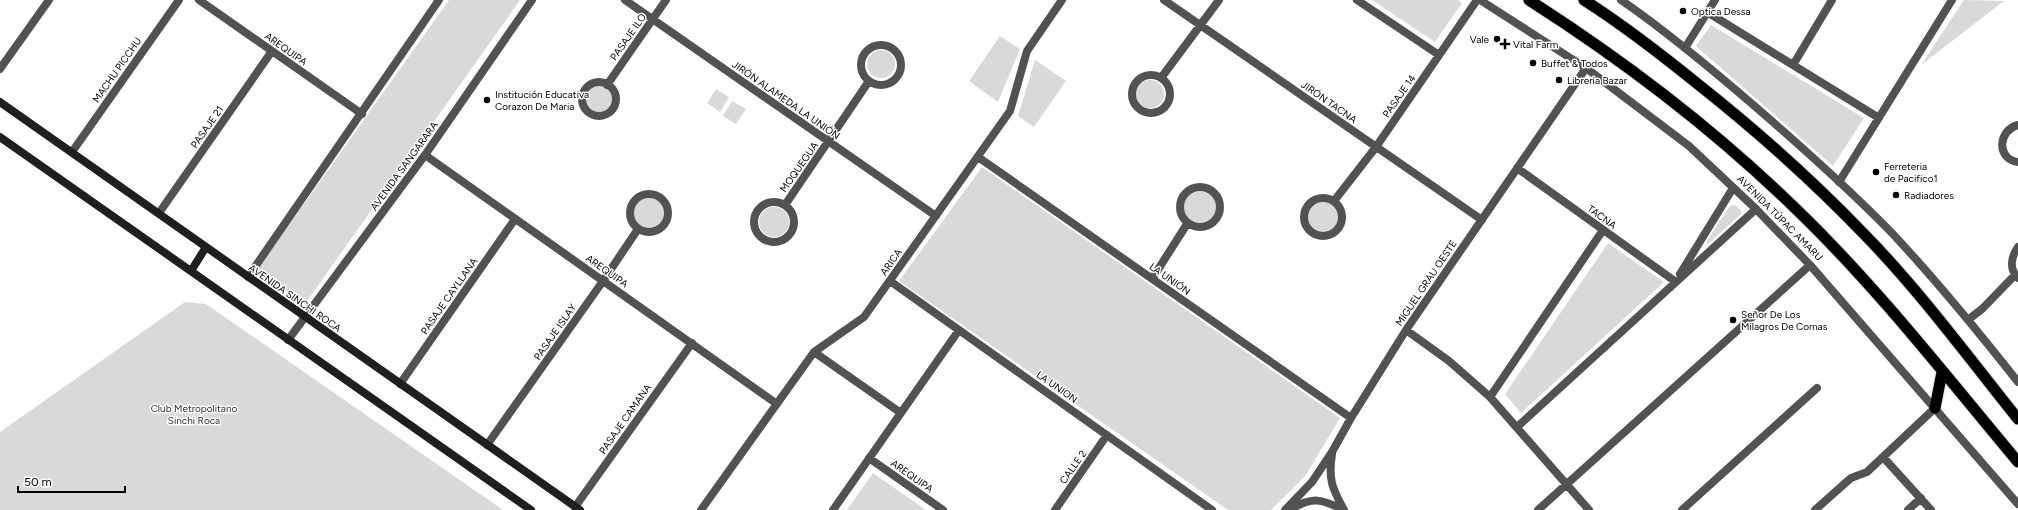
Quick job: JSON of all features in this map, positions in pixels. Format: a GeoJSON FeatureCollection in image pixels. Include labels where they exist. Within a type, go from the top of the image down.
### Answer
{"type":"FeatureCollection","features":[{"type":"Feature","properties":{"kind":"highway","name":"AVENIDA TÚPAC AMARU"},"geometry":{"type":"LineString","coordinates":[[1528,0],[1646,81],[1720,141],[1796,209],[1887,304],[2018,462]]}},
{"type":"Feature","properties":{"kind":"highway"},"geometry":{"type":"LineString","coordinates":[[1584,0],[1632,32],[1741,118],[1860,229],[1906,281],[2018,419]]}},
{"type":"Feature","properties":{"kind":"highway"},"geometry":{"type":"LineString","coordinates":[[1935,408],[1942,372]]}},
{"type":"Feature","properties":{"kind":"main road","name":"AVENIDA SINCHI ROCA"},"geometry":{"type":"LineString","coordinates":[[0,102],[578,509]]}},
{"type":"Feature","properties":{"kind":"main road"},"geometry":{"type":"LineString","coordinates":[[0,138],[531,510]]}},
{"type":"Feature","properties":{"kind":"main road"},"geometry":{"type":"LineString","coordinates":[[191,271],[206,247]]}},
{"type":"Feature","properties":{"kind":"street"},"geometry":{"type":"LineString","coordinates":[[0,69],[49,0]]}},
{"type":"Feature","properties":{"kind":"street","name":"MACHU PICCHU"},"geometry":{"type":"LineString","coordinates":[[72,152],[179,0]]}},
{"type":"Feature","properties":{"kind":"street","name":"AREQUIPA"},"geometry":{"type":"LineString","coordinates":[[199,0],[362,114]]}},
{"type":"Feature","properties":{"kind":"street"},"geometry":{"type":"LineString","coordinates":[[248,277],[362,114],[439,0]]}},
{"type":"Feature","properties":{"kind":"street","name":"AVENIDA SANGARARA"},"geometry":{"type":"LineString","coordinates":[[288,340],[425,155],[532,0]]}},
{"type":"Feature","properties":{"kind":"street","name":"JIRÓN ALAMEDA LA UNIÓN"},"geometry":{"type":"LineString","coordinates":[[625,0],[936,216]]}},
{"type":"Feature","properties":{"kind":"street","name":"PASAJE ILO"},"geometry":{"type":"LineString","coordinates":[[607,85],[666,0]]}},
{"type":"Feature","properties":{"kind":"street","name":"JIRÓN TACNA"},"geometry":{"type":"LineString","coordinates":[[1164,0],[1482,220]]}},
{"type":"Feature","properties":{"kind":"street"},"geometry":{"type":"LineString","coordinates":[[1161,78],[1219,0]]}},
{"type":"Feature","properties":{"kind":"street"},"geometry":{"type":"LineString","coordinates":[[1357,0],[1439,55]]}},
{"type":"Feature","properties":{"kind":"street","name":"PASAJE 14"},"geometry":{"type":"LineString","coordinates":[[1334,201],[1376,147],[1478,0]]}},
{"type":"Feature","properties":{"kind":"street","name":"AVENIDA TÚPAC AMARU"},"geometry":{"type":"LineString","coordinates":[[1478,0],[1586,68],[1689,146],[1756,209],[1810,265],[2018,504]]}},
{"type":"Feature","properties":{"kind":"street"},"geometry":{"type":"LineString","coordinates":[[1621,0],[1650,20],[1685,48],[1780,128],[1839,182],[1890,232],[1969,319],[2018,382]]}},
{"type":"Feature","properties":{"kind":"street"},"geometry":{"type":"LineString","coordinates":[[1685,48],[1715,0]]}},
{"type":"Feature","properties":{"kind":"street"},"geometry":{"type":"LineString","coordinates":[[1793,65],[1832,0]]}},
{"type":"Feature","properties":{"kind":"street"},"geometry":{"type":"LineString","coordinates":[[1839,182],[1952,0]]}},
{"type":"Feature","properties":{"kind":"street","name":"ARICA"},"geometry":{"type":"LineString","coordinates":[[701,510],[814,352],[864,317],[978,157],[1010,111],[1027,51],[1060,1]]}},
{"type":"Feature","properties":{"kind":"street"},"geometry":{"type":"LineString","coordinates":[[1708,12],[1879,118]]}},
{"type":"Feature","properties":{"kind":"street"},"geometry":{"type":"LineString","coordinates":[[877,44],[890,46],[900,56],[902,62],[899,75],[888,84],[875,84],[869,81],[862,70],[861,64],[866,51],[877,44]]}},
{"type":"Feature","properties":{"kind":"street","name":"PASAJE 21"},"geometry":{"type":"LineString","coordinates":[[159,213],[272,51]]}},
{"type":"Feature","properties":{"kind":"street","name":"MIGUEL GRAU OESTE"},"geometry":{"type":"LineString","coordinates":[[1285,510],[1312,482],[1332,452],[1351,418],[1406,330],[1586,68]]}},
{"type":"Feature","properties":{"kind":"street"},"geometry":{"type":"LineString","coordinates":[[1155,76],[1161,78],[1166,82],[1170,94],[1166,105],[1156,112],[1144,111],[1135,103],[1133,97],[1134,85],[1143,77],[1155,76]]}},
{"type":"Feature","properties":{"kind":"street","name":"MOQUEGUA"},"geometry":{"type":"LineString","coordinates":[[785,205],[869,81]]}},
{"type":"Feature","properties":{"kind":"street"},"geometry":{"type":"LineString","coordinates":[[596,82],[607,85],[612,88],[616,98],[612,109],[604,115],[598,116],[588,112],[582,103],[584,92],[587,87],[596,82]]}},
{"type":"Feature","properties":{"kind":"street"},"geometry":{"type":"LineString","coordinates":[[2018,125],[2007,130],[2002,142],[2005,154],[2009,159],[2018,162]]}},
{"type":"Feature","properties":{"kind":"street","name":"AREQUIPA"},"geometry":{"type":"LineString","coordinates":[[425,155],[777,404]]}},
{"type":"Feature","properties":{"kind":"street","name":"LA UNIÓN"},"geometry":{"type":"LineString","coordinates":[[978,157],[1351,418]]}},
{"type":"Feature","properties":{"kind":"street","name":"TACNA"},"geometry":{"type":"LineString","coordinates":[[1517,168],[1676,282]]}},
{"type":"Feature","properties":{"kind":"street"},"geometry":{"type":"LineString","coordinates":[[1196,187],[1209,189],[1214,193],[1220,205],[1217,218],[1207,227],[1194,227],[1187,224],[1183,219],[1179,206],[1184,194],[1196,187]]}},
{"type":"Feature","properties":{"kind":"street"},"geometry":{"type":"LineString","coordinates":[[1676,282],[1733,188]]}},
{"type":"Feature","properties":{"kind":"street"},"geometry":{"type":"LineString","coordinates":[[646,194],[658,195],[667,205],[669,211],[666,223],[656,231],[644,232],[638,229],[631,219],[631,206],[634,200],[646,194]]}},
{"type":"Feature","properties":{"kind":"street"},"geometry":{"type":"LineString","coordinates":[[1322,198],[1334,201],[1341,211],[1341,224],[1333,233],[1321,236],[1309,231],[1304,220],[1306,207],[1310,202],[1322,198]]}},
{"type":"Feature","properties":{"kind":"street","name":"MOQUEGUA"},"geometry":{"type":"LineString","coordinates":[[772,201],[785,205],[793,216],[792,229],[789,235],[778,241],[765,240],[760,236],[754,225],[756,212],[760,206],[772,201]]}},
{"type":"Feature","properties":{"kind":"street"},"geometry":{"type":"LineString","coordinates":[[1517,427],[1756,209]]}},
{"type":"Feature","properties":{"kind":"street","name":"PASAJE CAYLLANA"},"geometry":{"type":"LineString","coordinates":[[400,384],[515,219]]}},
{"type":"Feature","properties":{"kind":"street"},"geometry":{"type":"LineString","coordinates":[[1152,279],[1187,224]]}},
{"type":"Feature","properties":{"kind":"street","name":"PASAJE ISLAY"},"geometry":{"type":"LineString","coordinates":[[487,445],[604,281],[638,229]]}},
{"type":"Feature","properties":{"kind":"street"},"geometry":{"type":"LineString","coordinates":[[1490,397],[1603,230]]}},
{"type":"Feature","properties":{"kind":"street"},"geometry":{"type":"LineString","coordinates":[[1969,319],[1982,309],[2017,276],[2012,261],[2018,247]]}},
{"type":"Feature","properties":{"kind":"street"},"geometry":{"type":"LineString","coordinates":[[1538,510],[1810,265]]}},
{"type":"Feature","properties":{"kind":"street","name":"LA UNION"},"geometry":{"type":"LineString","coordinates":[[890,281],[1212,510]]}},
{"type":"Feature","properties":{"kind":"street"},"geometry":{"type":"LineString","coordinates":[[833,510],[959,330]]}},
{"type":"Feature","properties":{"kind":"street"},"geometry":{"type":"LineString","coordinates":[[1406,330],[1449,361],[1490,397],[1589,510]]}},
{"type":"Feature","properties":{"kind":"street","name":"PASAJE CAMANA"},"geometry":{"type":"LineString","coordinates":[[578,509],[692,343]]}},
{"type":"Feature","properties":{"kind":"street"},"geometry":{"type":"LineString","coordinates":[[814,352],[901,414]]}},
{"type":"Feature","properties":{"kind":"street"},"geometry":{"type":"LineString","coordinates":[[1682,510],[1817,388]]}},
{"type":"Feature","properties":{"kind":"street"},"geometry":{"type":"LineString","coordinates":[[1815,510],[1851,478],[1867,472],[1935,408]]}},
{"type":"Feature","properties":{"kind":"street","name":"CALLE 2"},"geometry":{"type":"LineString","coordinates":[[1055,510],[1107,435]]}},
{"type":"Feature","properties":{"kind":"street"},"geometry":{"type":"LineString","coordinates":[[1332,452],[1329,470],[1330,482],[1344,510]]}},
{"type":"Feature","properties":{"kind":"street"},"geometry":{"type":"LineString","coordinates":[[1884,456],[1931,510]]}},
{"type":"Feature","properties":{"kind":"street","name":"AREQUIPA"},"geometry":{"type":"LineString","coordinates":[[869,458],[943,510]]}},
{"type":"Feature","properties":{"kind":"street"},"geometry":{"type":"LineString","coordinates":[[1908,510],[1921,498]]}},
{"type":"Feature","properties":{"kind":"street"},"geometry":{"type":"LineString","coordinates":[[1289,510],[1300,503],[1313,500],[1327,501],[1344,510]]}},
{"type":"Feature","properties":{"kind":"green space"},"geometry":{"type":"Polygon","coordinates":[[[449,0],[520,0],[305,304],[257,270],[449,0]]]}},
{"type":"Feature","properties":{"kind":"green space"},"geometry":{"type":"Polygon","coordinates":[[[1372,0],[1458,0],[1462,3],[1435,42],[1372,0]]]}},
{"type":"Feature","properties":{"kind":"green space"},"geometry":{"type":"Polygon","coordinates":[[[1964,0],[2004,1],[1921,65],[1964,0]]]}},
{"type":"Feature","properties":{"kind":"green space"},"geometry":{"type":"Polygon","coordinates":[[[1711,25],[1864,118],[1833,166],[1696,46],[1711,25]]]}},
{"type":"Feature","properties":{"kind":"green space"},"geometry":{"type":"Polygon","coordinates":[[[1000,36],[1020,49],[998,102],[969,81],[1000,36]]]}},
{"type":"Feature","properties":{"kind":"green space"},"geometry":{"type":"Polygon","coordinates":[[[881,50],[891,54],[895,64],[891,74],[881,78],[871,74],[867,64],[871,54],[881,50]]]}},
{"type":"Feature","properties":{"kind":"green space"},"geometry":{"type":"Polygon","coordinates":[[[1035,60],[1066,81],[1034,127],[1018,116],[1035,60]]]}},
{"type":"Feature","properties":{"kind":"green space"},"geometry":{"type":"Polygon","coordinates":[[[1150,80],[1156,81],[1160,84],[1163,88],[1163,100],[1160,104],[1156,107],[1150,108],[1144,107],[1140,104],[1137,100],[1136,94],[1137,88],[1140,84],[1144,81],[1150,80]]]}},
{"type":"Feature","properties":{"kind":"green space"},"geometry":{"type":"Polygon","coordinates":[[[598,85],[608,89],[612,99],[608,109],[598,113],[588,109],[584,99],[588,89],[598,85]]]}},
{"type":"Feature","properties":{"kind":"green space"},"geometry":{"type":"Polygon","coordinates":[[[716,89],[729,97],[720,112],[707,103],[716,89]]]}},
{"type":"Feature","properties":{"kind":"green space"},"geometry":{"type":"Polygon","coordinates":[[[732,101],[746,109],[736,124],[723,116],[732,101]]]}},
{"type":"Feature","properties":{"kind":"green space"},"geometry":{"type":"Polygon","coordinates":[[[982,167],[1340,418],[1306,475],[1271,510],[1228,510],[899,281],[982,167]]]}},
{"type":"Feature","properties":{"kind":"green space"},"geometry":{"type":"Polygon","coordinates":[[[1197,191],[1203,191],[1212,196],[1216,202],[1216,214],[1212,220],[1203,225],[1197,225],[1188,220],[1183,211],[1183,205],[1188,196],[1197,191]]]}},
{"type":"Feature","properties":{"kind":"green space"},"geometry":{"type":"Polygon","coordinates":[[[649,198],[660,202],[664,213],[660,224],[649,228],[638,224],[634,213],[638,202],[649,198]]]}},
{"type":"Feature","properties":{"kind":"green space"},"geometry":{"type":"Polygon","coordinates":[[[1320,201],[1326,201],[1336,208],[1339,217],[1338,223],[1332,230],[1326,233],[1320,233],[1310,226],[1307,220],[1307,214],[1314,204],[1320,201]]]}},
{"type":"Feature","properties":{"kind":"green space"},"geometry":{"type":"Polygon","coordinates":[[[1735,205],[1742,211],[1741,214],[1708,244],[1706,242],[1730,206],[1735,205]]]}},
{"type":"Feature","properties":{"kind":"green space"},"geometry":{"type":"Polygon","coordinates":[[[774,207],[785,211],[789,222],[785,233],[774,237],[763,233],[759,222],[763,211],[774,207]]]}},
{"type":"Feature","properties":{"kind":"green space"},"geometry":{"type":"Polygon","coordinates":[[[1608,243],[1664,282],[1521,413],[1505,394],[1608,243]]]}},
{"type":"Feature","properties":{"kind":"green space","name":"Club Metropolitano Sinchi Roca"},"geometry":{"type":"Polygon","coordinates":[[[185,302],[206,304],[503,510],[0,510],[0,432],[185,302]]]}},
{"type":"Feature","properties":{"kind":"green space"},"geometry":{"type":"Polygon","coordinates":[[[873,473],[926,510],[847,510],[873,473]]]}},
{"type":"Feature","properties":{"kind":"place","name":"Optica Dessa"},"geometry":{"type":"Point","coordinates":[1683,11]}},
{"type":"Feature","properties":{"kind":"place","name":"Vale"},"geometry":{"type":"Point","coordinates":[1497,39]}},
{"type":"Feature","properties":{"kind":"place","name":"Vital Farm"},"geometry":{"type":"Point","coordinates":[1505,44]}},
{"type":"Feature","properties":{"kind":"place","name":"Buffet & Todos"},"geometry":{"type":"Point","coordinates":[1533,63]}},
{"type":"Feature","properties":{"kind":"place","name":"Libreria Bazar"},"geometry":{"type":"Point","coordinates":[1559,80]}},
{"type":"Feature","properties":{"kind":"place","name":"Institución Educativa Corazon De Maria"},"geometry":{"type":"Point","coordinates":[487,100]}},
{"type":"Feature","properties":{"kind":"place","name":"Ferreteria de Pacifico1"},"geometry":{"type":"Point","coordinates":[1876,172]}},
{"type":"Feature","properties":{"kind":"place","name":"Radiadores"},"geometry":{"type":"Point","coordinates":[1896,195]}},
{"type":"Feature","properties":{"kind":"place","name":"Señor De Los Milagros De Comas"},"geometry":{"type":"Point","coordinates":[1733,320]}}]}
